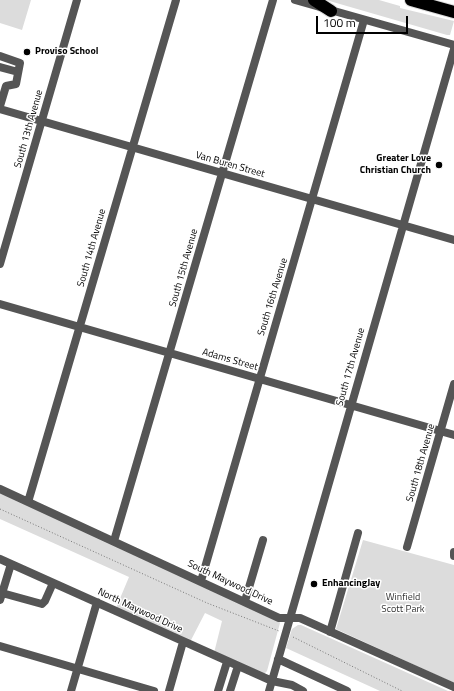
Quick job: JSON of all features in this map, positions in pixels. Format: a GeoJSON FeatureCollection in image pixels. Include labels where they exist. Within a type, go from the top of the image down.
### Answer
{"type":"FeatureCollection","features":[{"type":"Feature","properties":{"kind":"highway"},"geometry":{"type":"LineString","coordinates":[[314,0],[331,11]]}},
{"type":"Feature","properties":{"kind":"highway"},"geometry":{"type":"LineString","coordinates":[[411,0],[454,12]]}},
{"type":"Feature","properties":{"kind":"street","name":"South 13th Avenue"},"geometry":{"type":"LineString","coordinates":[[0,264],[76,0]]}},
{"type":"Feature","properties":{"kind":"street","name":"South 14th Avenue"},"geometry":{"type":"LineString","coordinates":[[28,502],[176,0]]}},
{"type":"Feature","properties":{"kind":"street","name":"South 15th Avenue"},"geometry":{"type":"LineString","coordinates":[[114,541],[273,0]]}},
{"type":"Feature","properties":{"kind":"street"},"geometry":{"type":"LineString","coordinates":[[294,0],[454,45]]}},
{"type":"Feature","properties":{"kind":"street","name":"South 16th Avenue"},"geometry":{"type":"LineString","coordinates":[[201,581],[313,200],[364,20]]}},
{"type":"Feature","properties":{"kind":"street","name":"South 17th Avenue"},"geometry":{"type":"LineString","coordinates":[[269,691],[445,79],[452,64],[454,49]]}},
{"type":"Feature","properties":{"kind":"street"},"geometry":{"type":"LineString","coordinates":[[0,56],[19,62],[16,84],[6,86],[0,106]]}},
{"type":"Feature","properties":{"kind":"street"},"geometry":{"type":"LineString","coordinates":[[0,67],[18,72]]}},
{"type":"Feature","properties":{"kind":"street"},"geometry":{"type":"LineString","coordinates":[[445,79],[454,81]]}},
{"type":"Feature","properties":{"kind":"street","name":"Van Buren Street"},"geometry":{"type":"LineString","coordinates":[[0,109],[454,240]]}},
{"type":"Feature","properties":{"kind":"street","name":"Adams Street"},"geometry":{"type":"LineString","coordinates":[[0,304],[454,435]]}},
{"type":"Feature","properties":{"kind":"street","name":"South 18th Avenue"},"geometry":{"type":"LineString","coordinates":[[407,547],[454,384]]}},
{"type":"Feature","properties":{"kind":"street","name":"South Maywood Drive"},"geometry":{"type":"LineString","coordinates":[[0,489],[279,618],[300,618],[454,687]]}},
{"type":"Feature","properties":{"kind":"street"},"geometry":{"type":"LineString","coordinates":[[330,632],[358,533]]}},
{"type":"Feature","properties":{"kind":"street"},"geometry":{"type":"LineString","coordinates":[[245,601],[263,540]]}},
{"type":"Feature","properties":{"kind":"street","name":"North Maywood Drive"},"geometry":{"type":"LineString","coordinates":[[0,559],[227,662],[272,681],[292,685],[303,691]]}},
{"type":"Feature","properties":{"kind":"street"},"geometry":{"type":"LineString","coordinates":[[11,564],[1,597],[42,604],[45,601],[53,583]]}},
{"type":"Feature","properties":{"kind":"street"},"geometry":{"type":"LineString","coordinates":[[71,691],[97,602]]}},
{"type":"Feature","properties":{"kind":"street"},"geometry":{"type":"LineString","coordinates":[[169,691],[183,642]]}},
{"type":"Feature","properties":{"kind":"street"},"geometry":{"type":"LineString","coordinates":[[0,646],[154,691]]}},
{"type":"Feature","properties":{"kind":"street"},"geometry":{"type":"LineString","coordinates":[[278,659],[347,691]]}},
{"type":"Feature","properties":{"kind":"street"},"geometry":{"type":"LineString","coordinates":[[218,691],[227,662]]}},
{"type":"Feature","properties":{"kind":"street"},"geometry":{"type":"LineString","coordinates":[[230,691],[238,666]]}},
{"type":"Feature","properties":{"kind":"path"},"geometry":{"type":"LineString","coordinates":[[0,508],[207,603],[278,631]]}},
{"type":"Feature","properties":{"kind":"path"},"geometry":{"type":"LineString","coordinates":[[292,637],[402,691]]}},
{"type":"Feature","properties":{"kind":"green space"},"geometry":{"type":"Polygon","coordinates":[[[0,0],[31,0],[22,30],[0,23],[0,0]]]}},
{"type":"Feature","properties":{"kind":"green space"},"geometry":{"type":"Polygon","coordinates":[[[326,0],[379,0],[400,6],[400,8],[454,21],[450,35],[447,35],[326,0]]]}},
{"type":"Feature","properties":{"kind":"green space"},"geometry":{"type":"Polygon","coordinates":[[[0,492],[279,621],[280,623],[267,671],[263,675],[214,653],[222,621],[205,613],[190,642],[116,608],[129,577],[0,519],[0,492]]]}},
{"type":"Feature","properties":{"kind":"green space","name":"Winfield Scott Park"},"geometry":{"type":"Polygon","coordinates":[[[363,540],[454,565],[454,683],[336,629],[363,540]]]}},
{"type":"Feature","properties":{"kind":"green space"},"geometry":{"type":"Polygon","coordinates":[[[298,625],[301,625],[448,691],[380,691],[286,648],[292,629],[298,625]]]}},
{"type":"Feature","properties":{"kind":"place","name":"Proviso School"},"geometry":{"type":"Point","coordinates":[27,52]}},
{"type":"Feature","properties":{"kind":"place","name":"Greater Love Christian Church"},"geometry":{"type":"Point","coordinates":[439,165]}},
{"type":"Feature","properties":{"kind":"place","name":"EnhancingJay"},"geometry":{"type":"Point","coordinates":[314,584]}}]}
